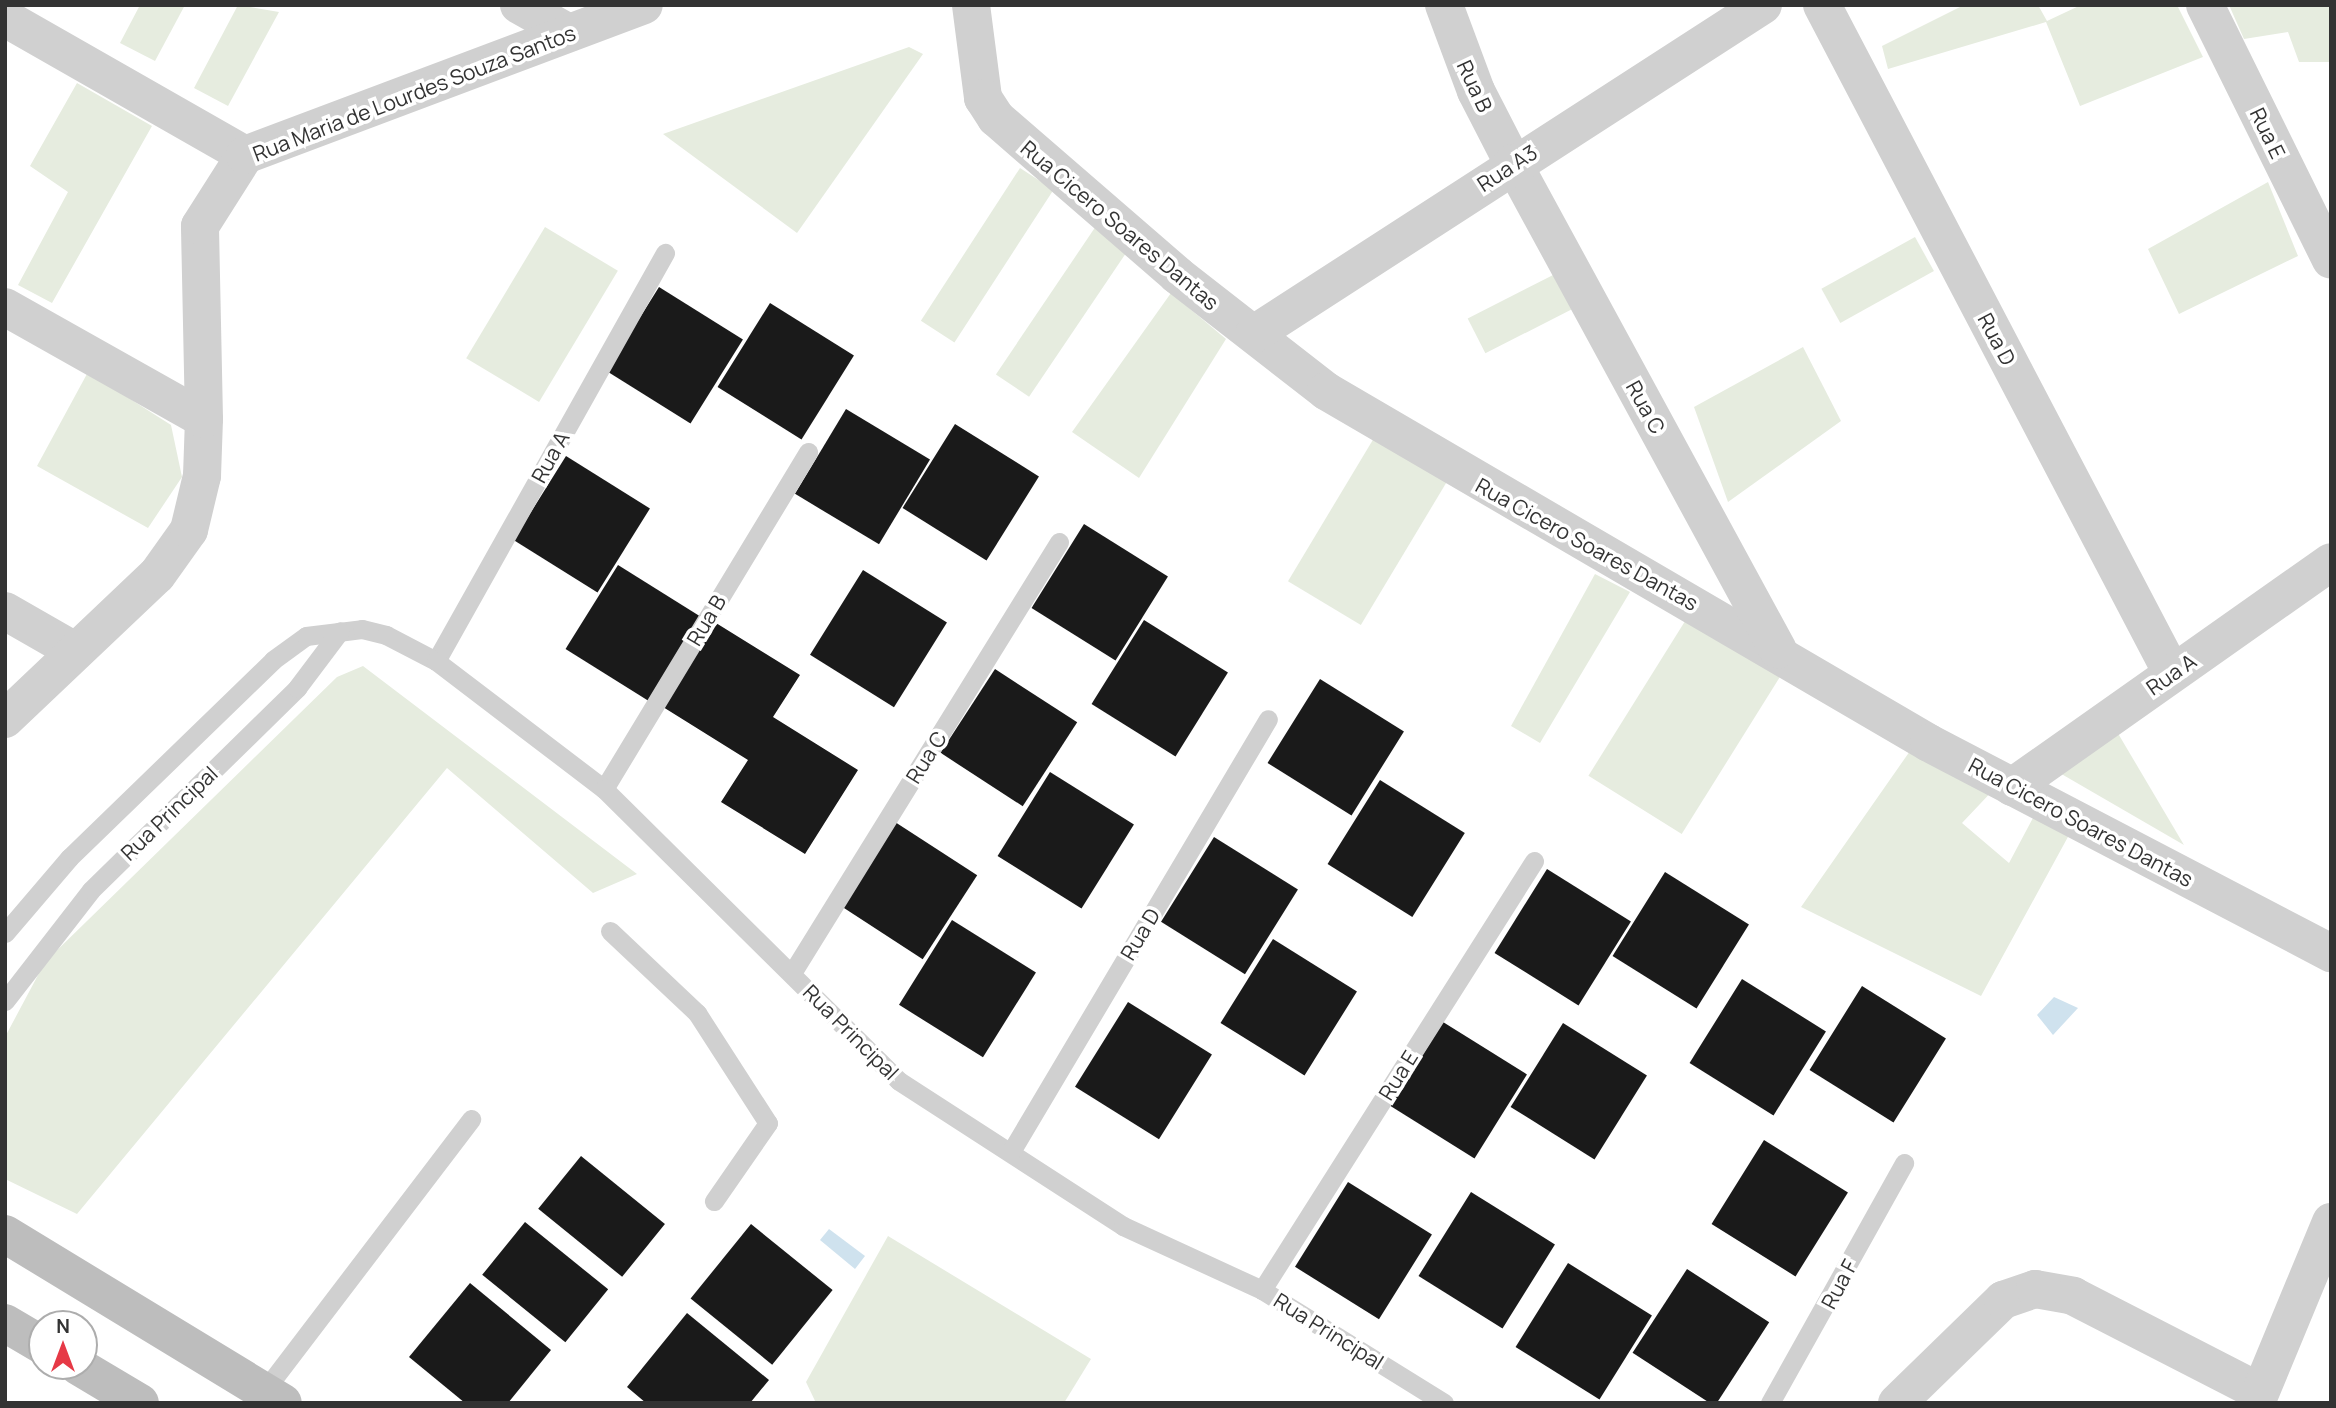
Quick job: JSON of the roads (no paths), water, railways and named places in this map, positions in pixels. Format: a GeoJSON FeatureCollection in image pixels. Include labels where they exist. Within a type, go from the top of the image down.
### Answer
{"type":"FeatureCollection","features":[{"type":"Feature","properties":{"kind":"main road"},"geometry":{"type":"LineString","coordinates":[[5,1234],[274,1397]]}},
{"type":"Feature","properties":{"kind":"main road"},"geometry":{"type":"LineString","coordinates":[[5,1323],[28,1337]]}},
{"type":"Feature","properties":{"kind":"main road"},"geometry":{"type":"LineString","coordinates":[[98,1378],[140,1403]]}},
{"type":"Feature","properties":{"kind":"street"},"geometry":{"type":"LineString","coordinates":[[519,5],[569,33]]}},
{"type":"Feature","properties":{"kind":"street","name":"Rua Maria de Lourdes Souza Santos"},"geometry":{"type":"LineString","coordinates":[[5,719],[73,650],[157,575],[189,530],[202,476],[204,419],[200,226],[246,155],[644,5]]}},
{"type":"Feature","properties":{"kind":"street","name":"Rua B"},"geometry":{"type":"LineString","coordinates":[[1444,5],[1476,91],[1513,163]]}},
{"type":"Feature","properties":{"kind":"street","name":"Rua A3"},"geometry":{"type":"LineString","coordinates":[[1254,334],[1513,163],[1763,5]]}},
{"type":"Feature","properties":{"kind":"street","name":"Rua D"},"geometry":{"type":"LineString","coordinates":[[1822,5],[2172,673]]}},
{"type":"Feature","properties":{"kind":"street","name":"Rua E"},"geometry":{"type":"LineString","coordinates":[[2205,5],[2331,260]]}},
{"type":"Feature","properties":{"kind":"street","name":"Rua Cicero Soares Dantas"},"geometry":{"type":"LineString","coordinates":[[979,12],[983,98],[996,118],[1039,160],[1326,391],[1447,466],[1778,650],[2012,787],[2331,953]]}},
{"type":"Feature","properties":{"kind":"street"},"geometry":{"type":"LineString","coordinates":[[5,18],[246,155]]}},
{"type":"Feature","properties":{"kind":"street","name":"Rua C"},"geometry":{"type":"LineString","coordinates":[[1513,163],[1778,650]]}},
{"type":"Feature","properties":{"kind":"street"},"geometry":{"type":"LineString","coordinates":[[5,307],[204,419]]}},
{"type":"Feature","properties":{"kind":"street","name":"Rua A"},"geometry":{"type":"LineString","coordinates":[[2012,787],[2331,562]]}},
{"type":"Feature","properties":{"kind":"street"},"geometry":{"type":"LineString","coordinates":[[5,611],[73,650]]}},
{"type":"Feature","properties":{"kind":"street"},"geometry":{"type":"LineString","coordinates":[[1897,1403],[2003,1300],[2035,1289],[2073,1296],[2258,1397],[2331,1222]]}},
{"type":"Feature","properties":{"kind":"lane","name":"Rua A"},"geometry":{"type":"LineString","coordinates":[[436,661],[665,253]]}},
{"type":"Feature","properties":{"kind":"lane","name":"Rua B"},"geometry":{"type":"LineString","coordinates":[[604,789],[808,452]]}},
{"type":"Feature","properties":{"kind":"lane","name":"Rua C"},"geometry":{"type":"LineString","coordinates":[[792,973],[1059,542]]}},
{"type":"Feature","properties":{"kind":"lane","name":"Rua Principal"},"geometry":{"type":"LineString","coordinates":[[5,1001],[91,890],[297,688],[341,631]]}},
{"type":"Feature","properties":{"kind":"lane","name":"Rua Principal"},"geometry":{"type":"LineString","coordinates":[[5,933],[69,858],[273,660],[306,636],[341,631],[386,635],[436,661],[604,789],[899,1081],[1012,1150],[1123,1226],[1262,1290],[1444,1403]]}},
{"type":"Feature","properties":{"kind":"lane","name":"Rua D"},"geometry":{"type":"LineString","coordinates":[[1012,1150],[1268,719]]}},
{"type":"Feature","properties":{"kind":"lane","name":"Rua E"},"geometry":{"type":"LineString","coordinates":[[1262,1290],[1534,860]]}},
{"type":"Feature","properties":{"kind":"lane"},"geometry":{"type":"LineString","coordinates":[[610,931],[698,1013],[768,1123],[714,1201]]}},
{"type":"Feature","properties":{"kind":"lane"},"geometry":{"type":"LineString","coordinates":[[274,1397],[471,1119]]}},
{"type":"Feature","properties":{"kind":"lane","name":"Rua F"},"geometry":{"type":"LineString","coordinates":[[1770,1403],[1904,1163]]}},
{"type":"Feature","properties":{"kind":"water"},"geometry":{"type":"Polygon","coordinates":[[[2054,997],[2078,1008],[2053,1035],[2037,1015],[2054,997]]]}},
{"type":"Feature","properties":{"kind":"water"},"geometry":{"type":"Polygon","coordinates":[[[829,1229],[865,1256],[855,1269],[820,1240],[829,1229]]]}}]}
